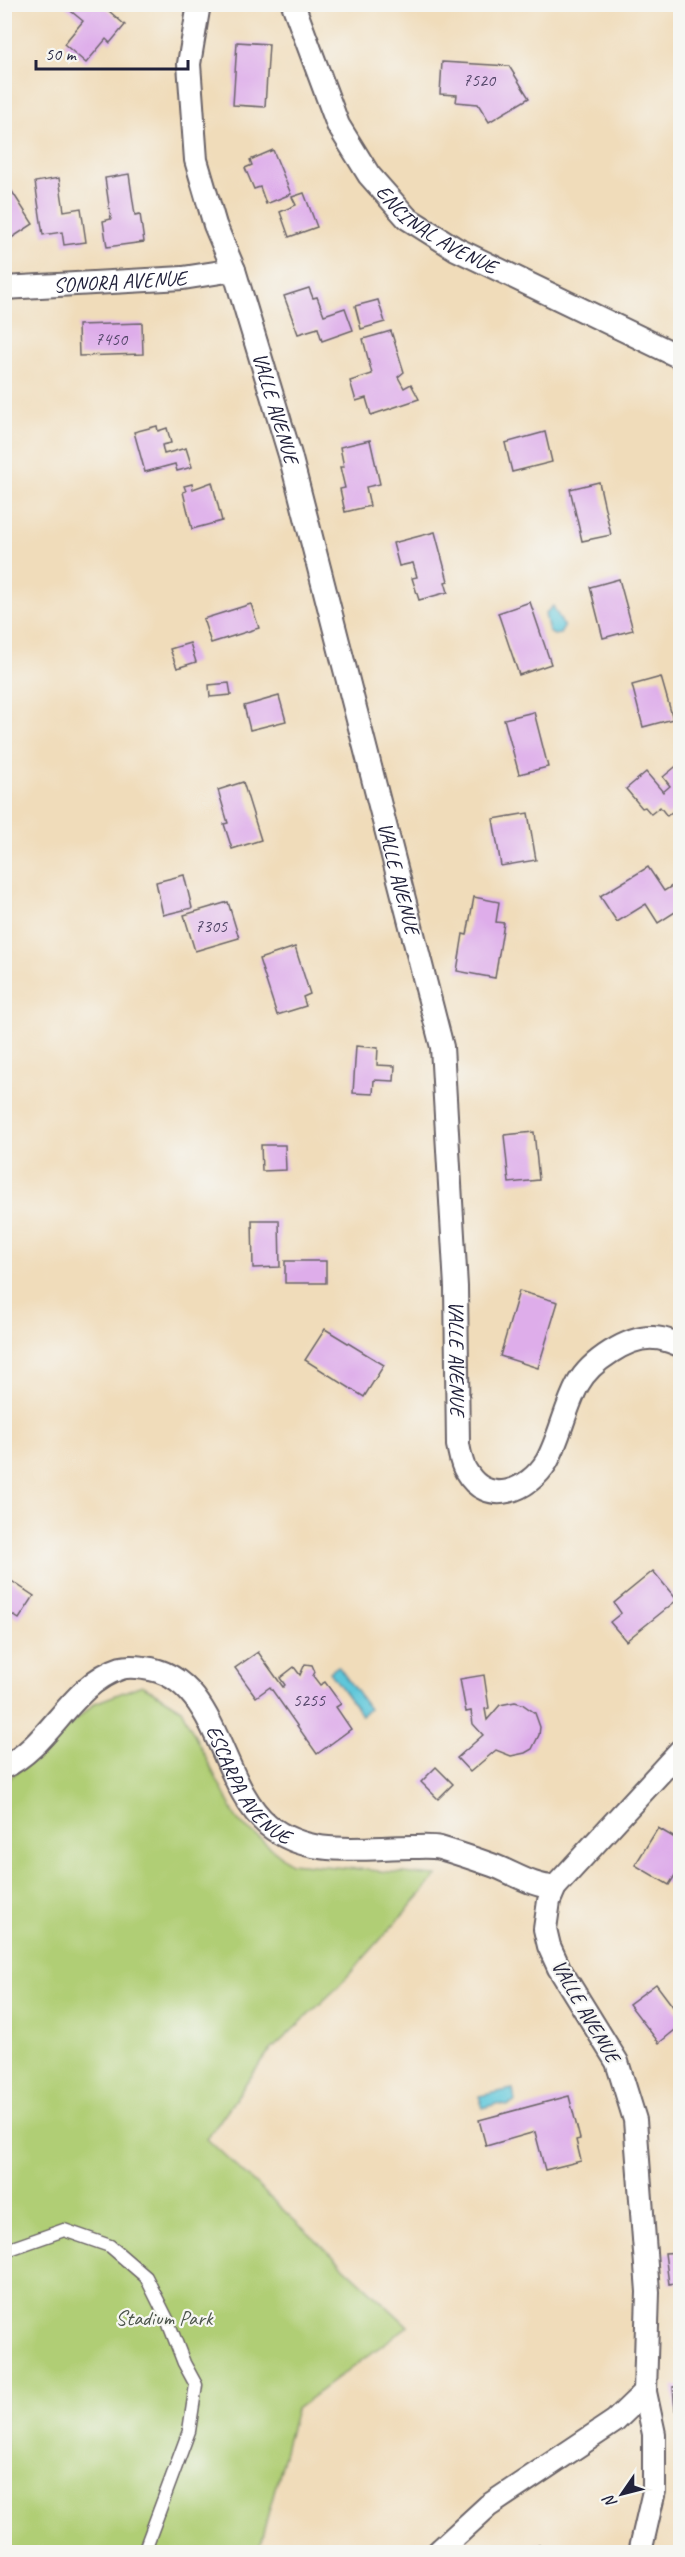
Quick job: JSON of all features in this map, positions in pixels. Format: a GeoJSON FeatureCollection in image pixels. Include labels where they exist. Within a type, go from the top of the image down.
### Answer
{"type":"FeatureCollection","features":[{"type":"Feature","properties":{"kind":"street","name":"VALLE AVENUE"},"geometry":{"type":"LineString","coordinates":[[198,4],[189,64],[196,160],[215,225],[234,270],[290,455],[442,1047],[456,1287],[458,1445],[465,1470],[485,1489],[498,1494],[513,1491],[524,1485],[547,1461],[579,1383],[597,1363],[631,1342],[652,1337],[681,1345]]}},
{"type":"Feature","properties":{"kind":"street","name":"ENCINAL AVENUE"},"geometry":{"type":"LineString","coordinates":[[293,4],[338,125],[369,175],[407,218],[456,249],[681,357]]}},
{"type":"Feature","properties":{"kind":"street","name":"SONORA AVENUE"},"geometry":{"type":"LineString","coordinates":[[4,288],[183,278],[234,270]]}},
{"type":"Feature","properties":{"kind":"street","name":"ESCARPA AVENUE"},"geometry":{"type":"LineString","coordinates":[[4,1767],[28,1750],[85,1691],[108,1675],[122,1667],[157,1670],[183,1683],[199,1703],[248,1802],[268,1825],[293,1839],[318,1847],[351,1851],[398,1847],[437,1847],[492,1865],[546,1887],[555,1887]]}},
{"type":"Feature","properties":{"kind":"street","name":"VALLE AVENUE"},"geometry":{"type":"LineString","coordinates":[[640,2553],[654,2491],[654,2434],[645,2392],[648,2292],[635,2120],[617,2062],[559,1968],[549,1946],[545,1929],[549,1901],[555,1887],[681,1750]]}},
{"type":"Feature","properties":{"kind":"street"},"geometry":{"type":"LineString","coordinates":[[438,2553],[488,2505],[615,2421],[645,2392]]}},
{"type":"Feature","properties":{"kind":"lane"},"geometry":{"type":"LineString","coordinates":[[4,2251],[64,2230],[110,2246],[146,2277],[168,2319],[184,2363],[196,2385],[189,2431],[144,2553]]}},
{"type":"Feature","properties":{"kind":"green space","name":"Stadium Park"},"geometry":{"type":"Polygon","coordinates":[[[142,1685],[181,1709],[238,1821],[290,1863],[437,1876],[338,1987],[267,2054],[207,2139],[408,2326],[296,2409],[258,2552],[5,2552],[4,1783],[95,1703],[142,1685]]]}},
{"type":"Feature","properties":{"kind":"water"},"geometry":{"type":"Polygon","coordinates":[[[553,606],[564,627],[560,634],[554,635],[549,632],[545,614],[553,606]]]}},
{"type":"Feature","properties":{"kind":"water"},"geometry":{"type":"Polygon","coordinates":[[[338,1666],[369,1709],[361,1715],[330,1672],[338,1666]]]}},
{"type":"Feature","properties":{"kind":"water"},"geometry":{"type":"Polygon","coordinates":[[[513,2089],[515,2102],[507,2106],[496,2104],[483,2108],[479,2096],[513,2089]]]}},
{"type":"Feature","properties":{"kind":"building"},"geometry":{"type":"Polygon","coordinates":[[[68,4],[101,4],[125,25],[110,43],[106,39],[86,63],[64,44],[83,21],[66,7],[68,4]]]}},
{"type":"Feature","properties":{"kind":"building"},"geometry":{"type":"Polygon","coordinates":[[[237,42],[269,44],[265,107],[233,105],[237,42]]]}},
{"type":"Feature","properties":{"kind":"building"},"geometry":{"type":"Polygon","coordinates":[[[442,62],[509,66],[529,98],[489,122],[478,104],[456,102],[457,95],[440,94],[442,62]]]}},
{"type":"Feature","properties":{"kind":"building"},"geometry":{"type":"Polygon","coordinates":[[[273,150],[291,194],[266,204],[260,187],[254,189],[245,168],[252,165],[250,160],[273,150]]]}},
{"type":"Feature","properties":{"kind":"building"},"geometry":{"type":"Polygon","coordinates":[[[129,174],[135,215],[140,214],[144,242],[107,247],[103,221],[111,219],[105,178],[129,174]]]}},
{"type":"Feature","properties":{"kind":"building"},"geometry":{"type":"Polygon","coordinates":[[[59,178],[64,211],[81,208],[86,242],[64,245],[62,232],[43,235],[35,182],[59,178]]]}},
{"type":"Feature","properties":{"kind":"building"},"geometry":{"type":"Polygon","coordinates":[[[4,179],[33,224],[10,239],[4,231],[4,179]]]}},
{"type":"Feature","properties":{"kind":"building"},"geometry":{"type":"Polygon","coordinates":[[[304,193],[317,227],[289,237],[280,212],[296,205],[292,197],[304,193]]]}},
{"type":"Feature","properties":{"kind":"building"},"geometry":{"type":"Polygon","coordinates":[[[309,288],[313,298],[317,297],[324,315],[345,308],[353,330],[322,341],[318,328],[298,334],[284,296],[309,288]]]}},
{"type":"Feature","properties":{"kind":"building"},"geometry":{"type":"Polygon","coordinates":[[[378,300],[385,322],[361,329],[355,306],[378,300]]]}},
{"type":"Feature","properties":{"kind":"building"},"geometry":{"type":"Polygon","coordinates":[[[142,323],[143,354],[79,356],[78,325],[142,323]]]}},
{"type":"Feature","properties":{"kind":"building"},"geometry":{"type":"Polygon","coordinates":[[[391,331],[404,372],[398,377],[404,388],[411,384],[419,399],[371,415],[366,398],[356,401],[350,381],[372,374],[363,339],[391,331]]]}},
{"type":"Feature","properties":{"kind":"building"},"geometry":{"type":"Polygon","coordinates":[[[157,426],[158,431],[167,428],[171,443],[162,445],[164,454],[186,448],[192,467],[177,471],[175,464],[145,472],[134,432],[157,426]]]}},
{"type":"Feature","properties":{"kind":"building"},"geometry":{"type":"Polygon","coordinates":[[[545,432],[552,462],[512,472],[505,443],[545,432]]]}},
{"type":"Feature","properties":{"kind":"building"},"geometry":{"type":"Polygon","coordinates":[[[370,440],[380,484],[366,487],[370,506],[345,512],[340,489],[345,488],[340,467],[344,467],[340,447],[370,440]]]}},
{"type":"Feature","properties":{"kind":"building"},"geometry":{"type":"Polygon","coordinates":[[[212,482],[222,521],[192,529],[183,492],[186,491],[184,486],[192,484],[193,489],[212,482]]]}},
{"type":"Feature","properties":{"kind":"building"},"geometry":{"type":"Polygon","coordinates":[[[599,482],[611,535],[582,541],[570,489],[599,482]]]}},
{"type":"Feature","properties":{"kind":"building"},"geometry":{"type":"Polygon","coordinates":[[[435,532],[448,581],[445,582],[448,592],[419,600],[412,578],[417,577],[413,563],[399,566],[393,543],[435,532]]]}},
{"type":"Feature","properties":{"kind":"building"},"geometry":{"type":"Polygon","coordinates":[[[619,579],[633,630],[603,638],[590,587],[619,579]]]}},
{"type":"Feature","properties":{"kind":"building"},"geometry":{"type":"Polygon","coordinates":[[[530,602],[551,664],[519,675],[498,613],[530,602]]]}},
{"type":"Feature","properties":{"kind":"building"},"geometry":{"type":"Polygon","coordinates":[[[251,604],[259,628],[211,643],[203,619],[251,604]]]}},
{"type":"Feature","properties":{"kind":"building"},"geometry":{"type":"Polygon","coordinates":[[[190,643],[196,662],[177,668],[170,649],[190,643]]]}},
{"type":"Feature","properties":{"kind":"building"},"geometry":{"type":"Polygon","coordinates":[[[661,677],[673,719],[643,727],[632,685],[661,677]]]}},
{"type":"Feature","properties":{"kind":"building"},"geometry":{"type":"Polygon","coordinates":[[[229,683],[231,695],[210,697],[209,685],[229,683]]]}},
{"type":"Feature","properties":{"kind":"building"},"geometry":{"type":"Polygon","coordinates":[[[279,696],[286,721],[250,730],[244,706],[279,696]]]}},
{"type":"Feature","properties":{"kind":"building"},"geometry":{"type":"Polygon","coordinates":[[[534,712],[548,767],[519,774],[504,719],[534,712]]]}},
{"type":"Feature","properties":{"kind":"building"},"geometry":{"type":"Polygon","coordinates":[[[680,763],[680,805],[667,816],[660,807],[651,814],[645,807],[642,808],[626,789],[646,772],[663,792],[670,786],[663,777],[680,763]]]}},
{"type":"Feature","properties":{"kind":"building"},"geometry":{"type":"Polygon","coordinates":[[[243,782],[261,840],[232,849],[224,824],[228,823],[218,790],[243,782]]]}},
{"type":"Feature","properties":{"kind":"building"},"geometry":{"type":"Polygon","coordinates":[[[528,813],[536,860],[501,866],[493,819],[528,813]]]}},
{"type":"Feature","properties":{"kind":"building"},"geometry":{"type":"Polygon","coordinates":[[[648,867],[664,891],[680,881],[680,920],[675,912],[658,923],[646,904],[617,922],[600,896],[648,867]]]}},
{"type":"Feature","properties":{"kind":"building"},"geometry":{"type":"Polygon","coordinates":[[[184,875],[192,908],[163,915],[156,882],[184,875]]]}},
{"type":"Feature","properties":{"kind":"building"},"geometry":{"type":"Polygon","coordinates":[[[474,897],[499,902],[496,922],[504,923],[495,978],[457,971],[463,934],[467,935],[474,897]]]}},
{"type":"Feature","properties":{"kind":"building"},"geometry":{"type":"Polygon","coordinates":[[[228,902],[239,938],[195,951],[184,915],[228,902]]]}},
{"type":"Feature","properties":{"kind":"building"},"geometry":{"type":"Polygon","coordinates":[[[295,947],[310,994],[303,997],[306,1006],[277,1015],[259,959],[295,947]]]}},
{"type":"Feature","properties":{"kind":"building"},"geometry":{"type":"Polygon","coordinates":[[[356,1046],[378,1048],[377,1065],[395,1066],[394,1081],[374,1080],[373,1094],[353,1093],[356,1046]]]}},
{"type":"Feature","properties":{"kind":"building"},"geometry":{"type":"Polygon","coordinates":[[[534,1132],[539,1180],[509,1183],[504,1135],[534,1132]]]}},
{"type":"Feature","properties":{"kind":"building"},"geometry":{"type":"Polygon","coordinates":[[[261,1145],[285,1145],[286,1170],[262,1171],[261,1145]]]}},
{"type":"Feature","properties":{"kind":"building"},"geometry":{"type":"Polygon","coordinates":[[[252,1220],[279,1220],[280,1267],[253,1268],[252,1220]]]}},
{"type":"Feature","properties":{"kind":"building"},"geometry":{"type":"Polygon","coordinates":[[[285,1261],[326,1261],[326,1283],[285,1283],[285,1261]]]}},
{"type":"Feature","properties":{"kind":"building"},"geometry":{"type":"Polygon","coordinates":[[[519,1291],[558,1302],[538,1368],[500,1356],[519,1291]]]}},
{"type":"Feature","properties":{"kind":"building"},"geometry":{"type":"Polygon","coordinates":[[[325,1329],[384,1365],[364,1397],[305,1360],[325,1329]]]}},
{"type":"Feature","properties":{"kind":"building"},"geometry":{"type":"Polygon","coordinates":[[[653,1571],[677,1600],[626,1641],[610,1622],[621,1613],[614,1603],[653,1571]]]}},
{"type":"Feature","properties":{"kind":"building"},"geometry":{"type":"Polygon","coordinates":[[[4,1576],[34,1596],[19,1619],[4,1609],[4,1576]]]}},
{"type":"Feature","properties":{"kind":"building"},"geometry":{"type":"Polygon","coordinates":[[[258,1652],[283,1687],[285,1685],[280,1678],[294,1667],[300,1675],[305,1664],[312,1665],[315,1672],[313,1676],[320,1685],[325,1682],[341,1704],[336,1707],[351,1729],[317,1754],[270,1687],[256,1697],[235,1668],[258,1652]]]}},
{"type":"Feature","properties":{"kind":"building"},"geometry":{"type":"Polygon","coordinates":[[[484,1675],[489,1708],[485,1709],[487,1720],[500,1705],[515,1702],[522,1704],[535,1713],[540,1727],[539,1735],[532,1749],[525,1753],[511,1756],[496,1750],[470,1772],[457,1758],[483,1735],[473,1724],[471,1711],[466,1712],[460,1679],[484,1675]]]}},
{"type":"Feature","properties":{"kind":"building"},"geometry":{"type":"Polygon","coordinates":[[[436,1767],[453,1784],[438,1799],[421,1782],[436,1767]]]}},
{"type":"Feature","properties":{"kind":"building"},"geometry":{"type":"Polygon","coordinates":[[[658,1828],[680,1841],[680,1867],[669,1885],[635,1865],[658,1828]]]}},
{"type":"Feature","properties":{"kind":"building"},"geometry":{"type":"Polygon","coordinates":[[[656,1984],[680,2016],[680,2026],[659,2043],[629,2004],[656,1984]]]}},
{"type":"Feature","properties":{"kind":"building"},"geometry":{"type":"Polygon","coordinates":[[[569,2096],[580,2139],[576,2140],[581,2161],[545,2170],[535,2132],[486,2146],[479,2120],[569,2096]]]}},
{"type":"Feature","properties":{"kind":"building"},"geometry":{"type":"Polygon","coordinates":[[[680,2252],[680,2282],[669,2284],[665,2253],[680,2252]]]}},
{"type":"Feature","properties":{"kind":"building"},"geometry":{"type":"Polygon","coordinates":[[[680,2386],[680,2409],[675,2410],[673,2387],[680,2386]]]}},
{"type":"Feature","properties":{"kind":"building"},"geometry":{"type":"Polygon","coordinates":[[[539,2544],[543,2552],[521,2552],[539,2544]]]}}]}
